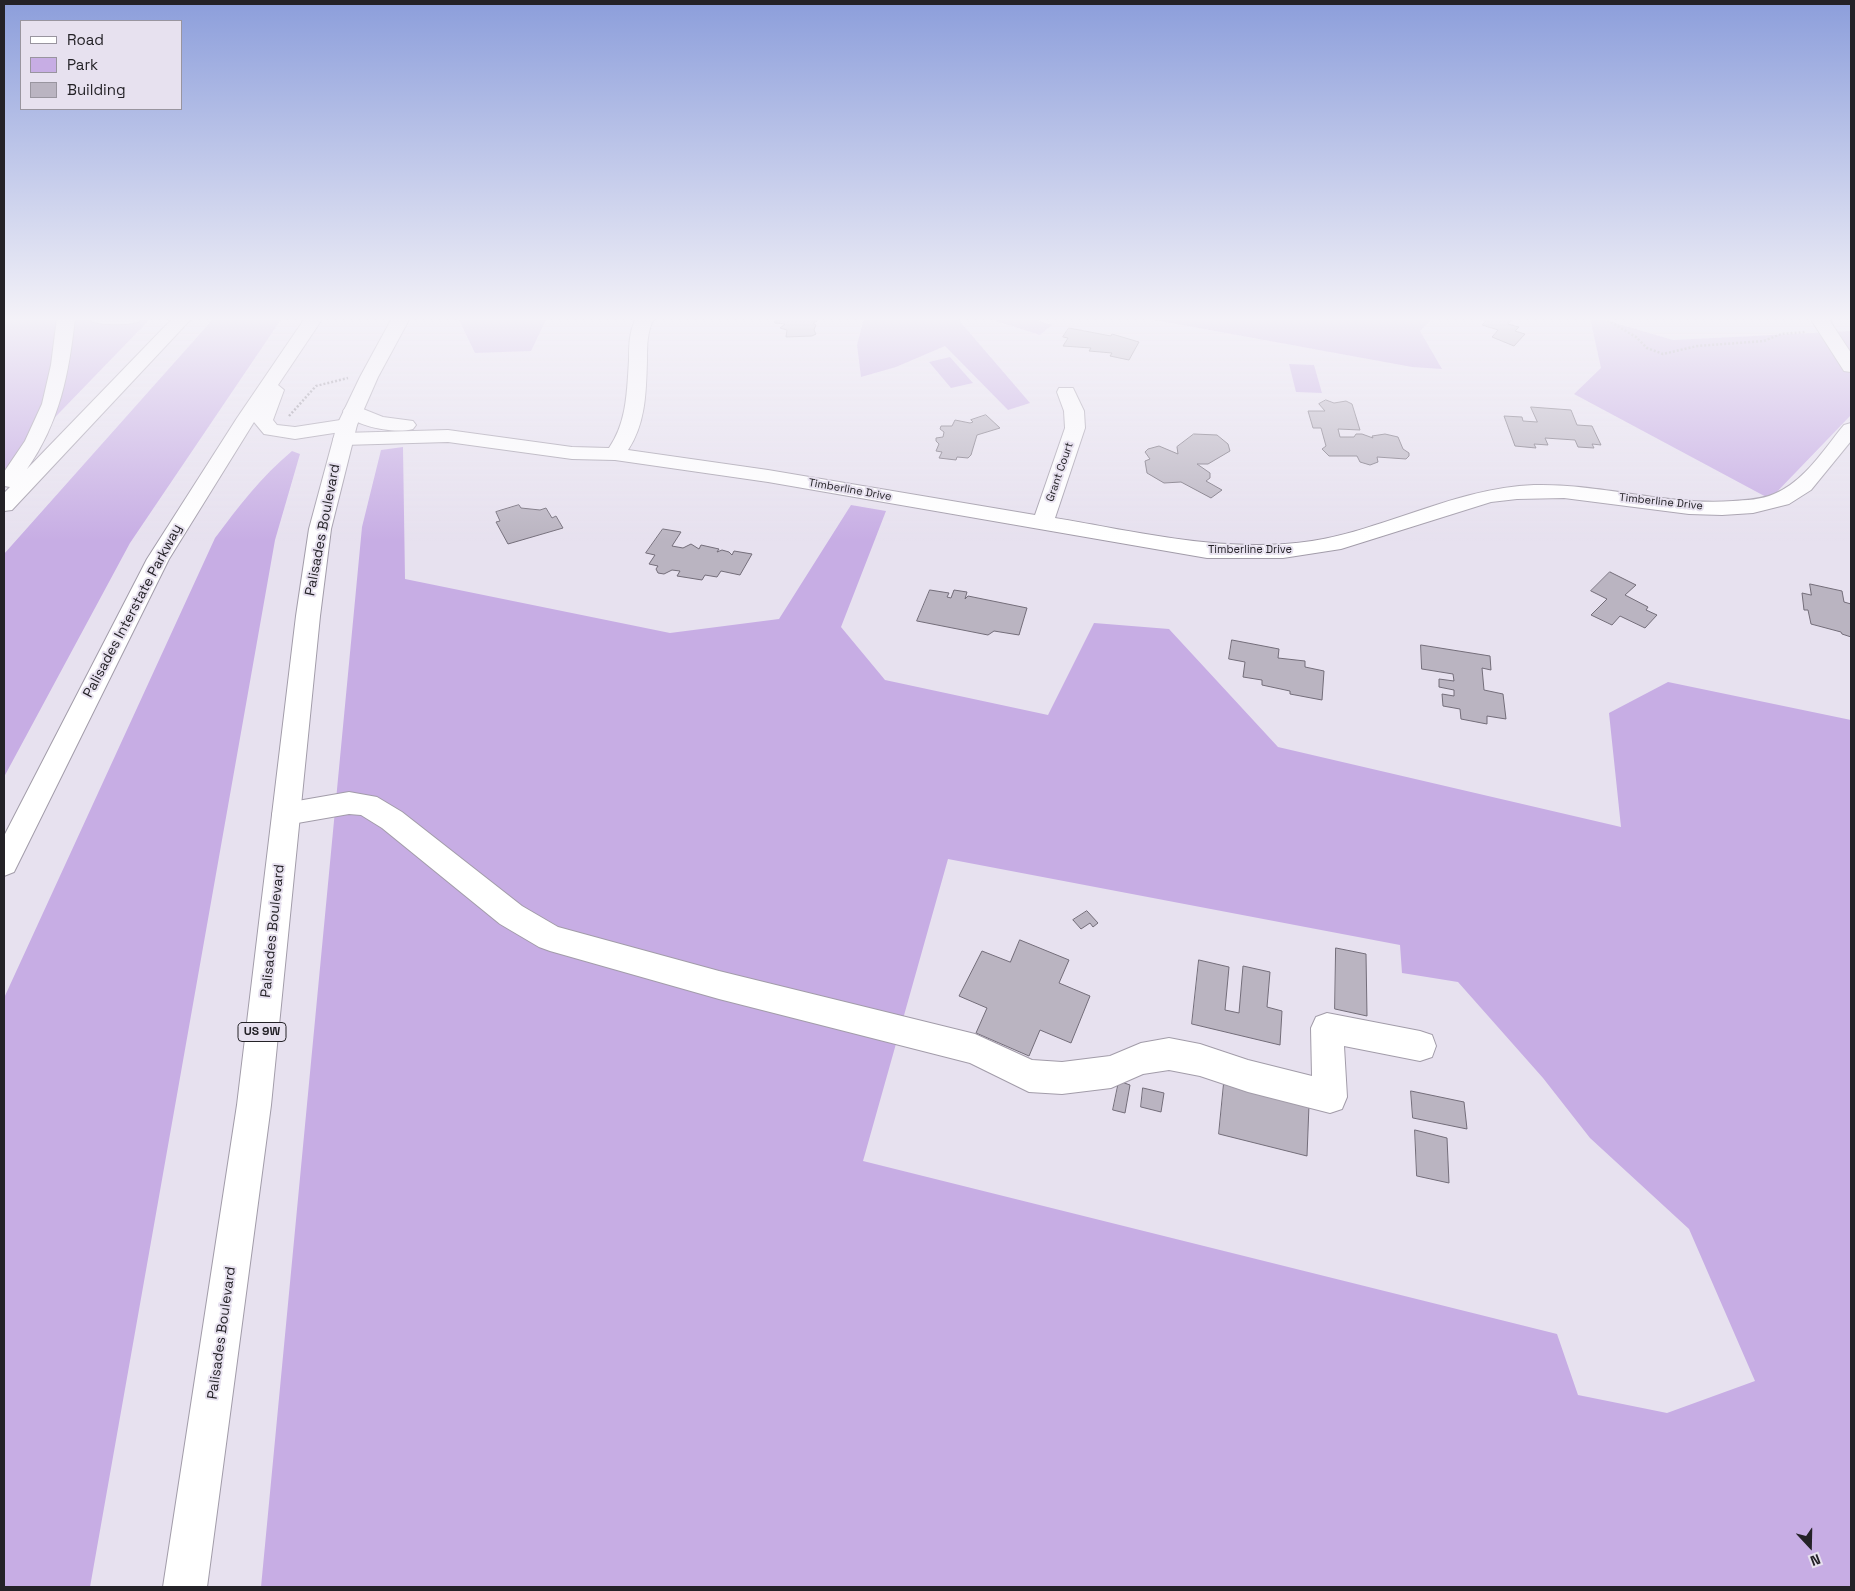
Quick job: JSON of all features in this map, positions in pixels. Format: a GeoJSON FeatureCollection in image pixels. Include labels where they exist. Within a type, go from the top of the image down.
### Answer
{"type":"FeatureCollection","features":[{"type":"Feature","properties":{"kind":"main road"},"geometry":{"type":"LineString","coordinates":[[4,486],[25,457],[50,410],[55,392]]}},
{"type":"Feature","properties":{"kind":"main road"},"geometry":{"type":"LineString","coordinates":[[4,505],[112,392]]}},
{"type":"Feature","properties":{"kind":"main road","name":"Palisades Interstate Parkway"},"geometry":{"type":"LineString","coordinates":[[4,864],[158,559],[266,392]]}},
{"type":"Feature","properties":{"kind":"main road"},"geometry":{"type":"LineString","coordinates":[[275,392],[263,416],[265,426],[276,432],[302,433],[348,425]]}},
{"type":"Feature","properties":{"kind":"main road","name":"Palisades Boulevard"},"geometry":{"type":"LineString","coordinates":[[185,1587],[252,1114],[313,577],[325,505],[348,425],[362,392]]}},
{"type":"Feature","properties":{"kind":"main road"},"geometry":{"type":"LineString","coordinates":[[615,454],[627,436],[631,424],[634,392]]}},
{"type":"Feature","properties":{"kind":"main road","name":"Grant Court"},"geometry":{"type":"LineString","coordinates":[[1042,523],[1075,428],[1074,410],[1066,392]]}},
{"type":"Feature","properties":{"kind":"main road","name":"Timberline Drive"},"geometry":{"type":"LineString","coordinates":[[348,425],[557,445]]}},
{"type":"Feature","properties":{"kind":"main road","name":"Timberline Drive"},"geometry":{"type":"LineString","coordinates":[[348,425],[470,427],[557,445],[572,453],[615,454],[768,476],[1206,551],[1284,551],[1340,542],[1488,496],[1513,492],[1567,492],[1714,507],[1758,506],[1778,501],[1795,493],[1804,486],[1851,428]]}},
{"type":"Feature","properties":{"kind":"main road"},"geometry":{"type":"LineString","coordinates":[[286,814],[349,803],[367,805],[392,820],[511,916],[550,938],[736,990],[975,1049],[1029,1076],[1062,1078],[1111,1072],[1141,1059],[1168,1054],[1200,1060],[1248,1076],[1330,1097],[1327,1028],[1420,1046]]}},
{"type":"Feature","properties":{"kind":"path"},"geometry":{"type":"LineString","coordinates":[[276,432],[311,392]]}},
{"type":"Feature","properties":{"kind":"green space"},"geometry":{"type":"Polygon","coordinates":[[[4,392],[79,392],[4,470],[4,392]]]}},
{"type":"Feature","properties":{"kind":"green space"},"geometry":{"type":"Polygon","coordinates":[[[148,392],[232,392],[130,543],[4,777],[4,554],[148,392]]]}},
{"type":"Feature","properties":{"kind":"green space"},"geometry":{"type":"Polygon","coordinates":[[[991,392],[1021,392],[1030,403],[1008,410],[991,392]]]}},
{"type":"Feature","properties":{"kind":"green space"},"geometry":{"type":"Polygon","coordinates":[[[1576,392],[1851,392],[1851,415],[1770,499],[1574,394],[1576,392]]]}},
{"type":"Feature","properties":{"kind":"green space"},"geometry":{"type":"Polygon","coordinates":[[[403,447],[405,579],[670,633],[779,619],[851,505],[886,511],[841,627],[885,680],[1048,715],[1094,623],[1169,629],[1278,747],[1621,827],[1609,713],[1668,682],[1851,720],[1851,1587],[261,1587],[362,527],[381,450],[403,447]],[[948,859],[863,1161],[1557,1334],[1578,1395],[1667,1413],[1755,1381],[1689,1229],[1590,1138],[1543,1078],[1458,982],[1402,973],[1400,945],[948,859]]]}},
{"type":"Feature","properties":{"kind":"green space"},"geometry":{"type":"Polygon","coordinates":[[[292,451],[300,454],[275,540],[90,1587],[4,1587],[4,998],[215,538],[260,482],[292,451]]]}},
{"type":"Feature","properties":{"kind":"building"},"geometry":{"type":"Polygon","coordinates":[[[1326,400],[1334,403],[1346,401],[1352,404],[1360,430],[1338,429],[1340,437],[1354,437],[1356,434],[1362,434],[1373,438],[1372,436],[1385,434],[1398,437],[1403,449],[1409,453],[1409,456],[1406,459],[1377,457],[1378,462],[1370,465],[1360,462],[1357,456],[1329,456],[1322,449],[1326,446],[1321,428],[1313,428],[1308,411],[1325,411],[1319,404],[1326,400]]]}},
{"type":"Feature","properties":{"kind":"building"},"geometry":{"type":"Polygon","coordinates":[[[1531,407],[1571,410],[1577,425],[1592,426],[1601,445],[1592,444],[1594,448],[1578,447],[1575,440],[1545,438],[1548,445],[1534,444],[1536,448],[1515,446],[1504,416],[1522,417],[1523,421],[1537,422],[1531,407]]]}},
{"type":"Feature","properties":{"kind":"building"},"geometry":{"type":"Polygon","coordinates":[[[986,415],[1000,428],[977,435],[971,455],[968,458],[957,457],[956,460],[939,458],[942,452],[936,451],[939,444],[936,438],[943,437],[944,432],[940,429],[941,426],[952,426],[955,420],[970,423],[973,422],[971,420],[986,415]]]}},
{"type":"Feature","properties":{"kind":"building"},"geometry":{"type":"Polygon","coordinates":[[[1194,434],[1217,435],[1228,444],[1230,451],[1208,464],[1197,464],[1210,473],[1210,478],[1206,481],[1222,490],[1211,498],[1181,482],[1164,483],[1147,473],[1145,461],[1150,459],[1145,452],[1148,449],[1159,446],[1178,454],[1177,447],[1194,434]]]}},
{"type":"Feature","properties":{"kind":"building"},"geometry":{"type":"Polygon","coordinates":[[[519,505],[521,508],[540,510],[546,508],[552,518],[556,516],[563,528],[508,544],[496,522],[500,521],[496,512],[519,505]]]}},
{"type":"Feature","properties":{"kind":"building"},"geometry":{"type":"Polygon","coordinates":[[[663,529],[681,532],[672,546],[683,548],[691,544],[699,549],[701,545],[719,549],[717,552],[722,550],[729,552],[732,555],[734,551],[752,554],[740,575],[721,571],[717,577],[705,575],[702,580],[677,576],[680,571],[672,570],[664,574],[658,573],[656,569],[658,566],[649,564],[655,555],[646,553],[663,529]]]}},
{"type":"Feature","properties":{"kind":"building"},"geometry":{"type":"Polygon","coordinates":[[[1610,572],[1636,585],[1625,595],[1648,607],[1646,610],[1657,615],[1645,628],[1620,616],[1612,625],[1591,615],[1607,599],[1591,591],[1610,572]]]}},
{"type":"Feature","properties":{"kind":"building"},"geometry":{"type":"Polygon","coordinates":[[[1810,584],[1842,591],[1844,602],[1851,604],[1851,637],[1841,632],[1811,624],[1808,610],[1804,610],[1802,593],[1811,595],[1810,584]]]}},
{"type":"Feature","properties":{"kind":"building"},"geometry":{"type":"Polygon","coordinates":[[[930,590],[949,593],[947,597],[951,598],[954,590],[967,592],[965,599],[968,596],[1027,608],[1019,635],[994,631],[988,635],[917,621],[930,590]]]}},
{"type":"Feature","properties":{"kind":"building"},"geometry":{"type":"Polygon","coordinates":[[[1232,640],[1279,649],[1278,658],[1305,661],[1305,667],[1324,671],[1322,700],[1290,694],[1290,691],[1262,685],[1262,680],[1243,677],[1245,662],[1229,659],[1232,640]]]}},
{"type":"Feature","properties":{"kind":"building"},"geometry":{"type":"Polygon","coordinates":[[[1421,645],[1490,656],[1491,670],[1482,668],[1484,690],[1503,694],[1506,719],[1487,716],[1487,724],[1461,719],[1460,709],[1443,706],[1442,694],[1454,696],[1454,690],[1439,687],[1439,679],[1454,681],[1453,674],[1422,669],[1421,645]]]}},
{"type":"Feature","properties":{"kind":"building"},"geometry":{"type":"Polygon","coordinates":[[[1087,911],[1098,923],[1093,927],[1090,923],[1081,929],[1073,920],[1087,911]]]}},
{"type":"Feature","properties":{"kind":"building"},"geometry":{"type":"Polygon","coordinates":[[[1020,940],[1069,960],[1059,983],[1090,996],[1071,1043],[1040,1030],[1029,1056],[976,1033],[987,1008],[959,996],[982,951],[1010,962],[1020,940]]]}},
{"type":"Feature","properties":{"kind":"building"},"geometry":{"type":"Polygon","coordinates":[[[1336,948],[1366,954],[1367,1016],[1335,1009],[1336,948]]]}},
{"type":"Feature","properties":{"kind":"building"},"geometry":{"type":"Polygon","coordinates":[[[1199,960],[1229,967],[1225,1010],[1239,1013],[1243,966],[1270,972],[1267,1007],[1282,1011],[1280,1045],[1192,1024],[1199,960]]]}},
{"type":"Feature","properties":{"kind":"building"},"geometry":{"type":"Polygon","coordinates":[[[1119,1081],[1130,1085],[1125,1113],[1113,1110],[1119,1081]]]}},
{"type":"Feature","properties":{"kind":"building"},"geometry":{"type":"Polygon","coordinates":[[[1224,1083],[1309,1105],[1307,1156],[1219,1134],[1224,1083]]]}},
{"type":"Feature","properties":{"kind":"building"},"geometry":{"type":"Polygon","coordinates":[[[1143,1088],[1164,1093],[1161,1112],[1141,1107],[1143,1088]]]}},
{"type":"Feature","properties":{"kind":"building"},"geometry":{"type":"Polygon","coordinates":[[[1411,1091],[1464,1102],[1467,1129],[1413,1118],[1411,1091]]]}},
{"type":"Feature","properties":{"kind":"building"},"geometry":{"type":"Polygon","coordinates":[[[1415,1130],[1447,1138],[1449,1183],[1417,1176],[1415,1130]]]}}]}
